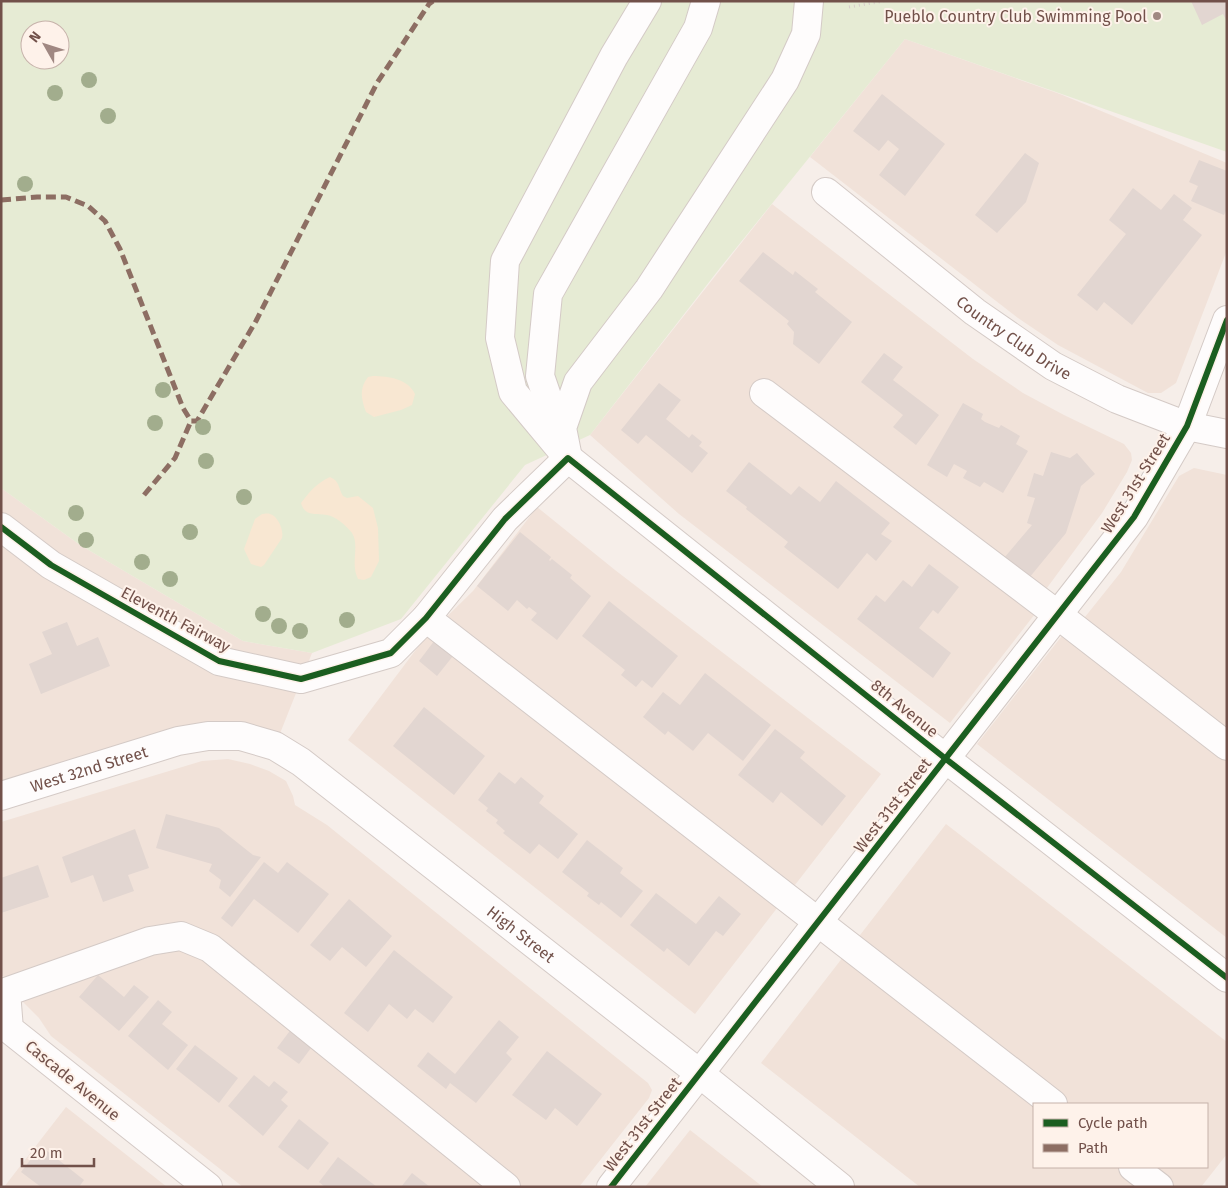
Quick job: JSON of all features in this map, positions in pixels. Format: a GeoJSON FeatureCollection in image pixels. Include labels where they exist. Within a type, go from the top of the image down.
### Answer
{"type":"FeatureCollection","features":[{"type":"Feature","properties":{"kind":"street","name":"8th Avenue"},"geometry":{"type":"LineString","coordinates":[[647,1],[614,56],[505,261],[500,338],[513,392],[568,458],[946,759],[1227,978]]}},
{"type":"Feature","properties":{"kind":"street"},"geometry":{"type":"LineString","coordinates":[[568,458],[540,376],[548,294],[698,28],[706,1]]}},
{"type":"Feature","properties":{"kind":"street"},"geometry":{"type":"LineString","coordinates":[[568,458],[562,428],[578,382],[649,289],[785,80],[806,34],[809,1]]}},
{"type":"Feature","properties":{"kind":"street","name":"Country Club Drive"},"geometry":{"type":"LineString","coordinates":[[826,192],[975,312],[1053,366],[1117,399],[1187,426],[1227,434]]}},
{"type":"Feature","properties":{"kind":"street","name":"West 31st Street"},"geometry":{"type":"LineString","coordinates":[[611,1187],[1134,517],[1187,426],[1227,320]]}},
{"type":"Feature","properties":{"kind":"street"},"geometry":{"type":"LineString","coordinates":[[764,393],[1058,614],[1227,746]]}},
{"type":"Feature","properties":{"kind":"street","name":"Eleventh Fairway"},"geometry":{"type":"LineString","coordinates":[[1,527],[51,565],[219,661],[301,679],[391,653],[426,618],[505,518],[568,458]]}},
{"type":"Feature","properties":{"kind":"street"},"geometry":{"type":"LineString","coordinates":[[426,618],[1052,1103]]}},
{"type":"Feature","properties":{"kind":"street","name":"High Street"},"geometry":{"type":"LineString","coordinates":[[178,741],[208,736],[242,736],[275,746],[301,762],[700,1073],[840,1187]]}},
{"type":"Feature","properties":{"kind":"street","name":"West 32nd Street"},"geometry":{"type":"LineString","coordinates":[[1,796],[178,741]]}},
{"type":"Feature","properties":{"kind":"street","name":"Cascade Avenue"},"geometry":{"type":"LineString","coordinates":[[208,1187],[9,1029],[6,992],[150,941],[181,936],[210,948],[506,1187]]}},
{"type":"Feature","properties":{"kind":"street"},"geometry":{"type":"LineString","coordinates":[[1134,1168],[1159,1187]]}},
{"type":"Feature","properties":{"kind":"path"},"geometry":{"type":"LineString","coordinates":[[850,7],[884,1]]}},
{"type":"Feature","properties":{"kind":"shaded area"},"geometry":{"type":"Polygon","coordinates":[[[905,39],[1060,94],[1227,163],[1227,250],[1176,383],[1161,393],[1148,393],[1058,345],[1018,318],[810,157],[905,39]]]}},
{"type":"Feature","properties":{"kind":"shaded area"},"geometry":{"type":"Polygon","coordinates":[[[772,204],[973,359],[1023,393],[1124,444],[1131,453],[1132,460],[1127,472],[1102,513],[1044,592],[1049,596],[950,723],[679,514],[590,435],[772,204]]]}},
{"type":"Feature","properties":{"kind":"shaded area"},"geometry":{"type":"Polygon","coordinates":[[[1194,468],[1227,475],[1227,938],[977,744],[1076,618],[1081,622],[1121,572],[1179,476],[1194,468]]]}},
{"type":"Feature","properties":{"kind":"shaded area"},"geometry":{"type":"Polygon","coordinates":[[[1,488],[80,545],[243,641],[312,653],[275,746],[241,736],[1,796],[1,488]]]}},
{"type":"Feature","properties":{"kind":"shaded area"},"geometry":{"type":"Polygon","coordinates":[[[537,507],[615,570],[881,774],[695,1014],[348,740],[424,639],[473,591],[537,507]]]}},
{"type":"Feature","properties":{"kind":"shaded area"},"geometry":{"type":"Polygon","coordinates":[[[228,759],[269,771],[286,781],[295,805],[327,825],[648,1083],[652,1090],[649,1098],[579,1187],[243,1187],[51,1036],[39,1018],[1,976],[1,822],[202,761],[228,759]]]}},
{"type":"Feature","properties":{"kind":"shaded area"},"geometry":{"type":"Polygon","coordinates":[[[946,824],[1227,1042],[1227,1154],[1201,1187],[920,1187],[761,1063],[946,824]]]}},
{"type":"Feature","properties":{"kind":"shaded area"},"geometry":{"type":"Polygon","coordinates":[[[66,1107],[167,1187],[4,1187],[66,1107]]]}},
{"type":"Feature","properties":{"kind":"shaded area"},"geometry":{"type":"Polygon","coordinates":[[[690,1130],[763,1187],[645,1187],[690,1130]]]}},
{"type":"Feature","properties":{"kind":"green space"},"geometry":{"type":"Polygon","coordinates":[[[1,1],[1227,1],[1227,152],[905,39],[720,268],[590,435],[525,465],[401,619],[312,653],[243,641],[80,545],[1,488],[1,1]]]}},
{"type":"Feature","properties":{"kind":"sand"},"geometry":{"type":"Polygon","coordinates":[[[368,377],[397,379],[408,385],[415,394],[412,405],[374,417],[366,412],[362,398],[362,389],[368,377]]]}},
{"type":"Feature","properties":{"kind":"sand"},"geometry":{"type":"Polygon","coordinates":[[[330,477],[337,483],[343,496],[347,498],[358,496],[373,508],[378,528],[379,561],[371,577],[364,580],[358,579],[356,573],[355,543],[350,530],[334,517],[311,514],[305,510],[301,503],[314,488],[330,477]]]}},
{"type":"Feature","properties":{"kind":"sand"},"geometry":{"type":"Polygon","coordinates":[[[262,514],[270,514],[276,517],[282,531],[282,538],[261,567],[251,564],[244,549],[255,519],[262,514]]]}},
{"type":"Feature","properties":{"kind":"building"},"geometry":{"type":"Polygon","coordinates":[[[1191,1],[1227,1],[1227,22],[1223,14],[1202,25],[1191,1]]]}},
{"type":"Feature","properties":{"kind":"building"},"geometry":{"type":"Polygon","coordinates":[[[882,94],[945,144],[905,196],[879,175],[899,149],[888,140],[879,151],[853,131],[882,94]]]}},
{"type":"Feature","properties":{"kind":"building"},"geometry":{"type":"Polygon","coordinates":[[[1025,153],[1039,163],[1026,202],[997,233],[975,215],[1025,153]]]}},
{"type":"Feature","properties":{"kind":"building"},"geometry":{"type":"Polygon","coordinates":[[[1199,160],[1227,171],[1227,209],[1224,215],[1191,201],[1198,186],[1189,182],[1199,160]]]}},
{"type":"Feature","properties":{"kind":"building"},"geometry":{"type":"Polygon","coordinates":[[[1133,188],[1161,210],[1174,194],[1192,208],[1183,220],[1202,235],[1132,325],[1104,302],[1097,311],[1077,295],[1126,234],[1109,220],[1133,188]]]}},
{"type":"Feature","properties":{"kind":"building"},"geometry":{"type":"Polygon","coordinates":[[[763,252],[793,275],[795,271],[818,289],[815,292],[852,322],[819,364],[793,344],[794,332],[787,324],[789,321],[739,281],[763,252]]]}},
{"type":"Feature","properties":{"kind":"building"},"geometry":{"type":"Polygon","coordinates":[[[884,353],[903,367],[893,380],[939,415],[916,445],[893,427],[903,415],[861,382],[884,353]]]}},
{"type":"Feature","properties":{"kind":"building"},"geometry":{"type":"Polygon","coordinates":[[[659,383],[681,400],[666,419],[689,438],[692,434],[702,442],[699,446],[708,453],[692,473],[646,435],[638,444],[621,430],[659,383]]]}},
{"type":"Feature","properties":{"kind":"building"},"geometry":{"type":"Polygon","coordinates":[[[963,403],[983,414],[981,419],[985,422],[999,428],[1001,425],[1020,436],[1016,444],[1028,451],[1003,493],[984,482],[980,487],[963,478],[967,471],[954,464],[947,477],[927,465],[963,403]]]}},
{"type":"Feature","properties":{"kind":"building"},"geometry":{"type":"Polygon","coordinates":[[[1051,452],[1070,458],[1077,453],[1095,474],[1081,486],[1066,533],[1029,578],[1004,558],[1032,525],[1027,523],[1035,498],[1027,496],[1034,473],[1043,476],[1051,452]]]}},
{"type":"Feature","properties":{"kind":"building"},"geometry":{"type":"Polygon","coordinates":[[[749,462],[791,495],[799,486],[820,502],[836,481],[890,523],[881,534],[892,541],[876,561],[867,553],[838,589],[784,547],[788,542],[726,491],[749,462]]]}},
{"type":"Feature","properties":{"kind":"building"},"geometry":{"type":"Polygon","coordinates":[[[520,532],[551,557],[550,561],[552,559],[572,575],[570,578],[591,596],[557,640],[531,620],[537,613],[529,607],[527,609],[517,600],[508,611],[477,586],[520,532]]]}},
{"type":"Feature","properties":{"kind":"building"},"geometry":{"type":"Polygon","coordinates":[[[929,564],[959,587],[938,614],[933,610],[919,628],[951,653],[933,678],[857,619],[876,595],[885,602],[903,580],[912,587],[929,564]]]}},
{"type":"Feature","properties":{"kind":"building"},"geometry":{"type":"Polygon","coordinates":[[[609,601],[678,656],[652,688],[642,680],[636,687],[621,675],[625,670],[582,636],[609,601]]]}},
{"type":"Feature","properties":{"kind":"building"},"geometry":{"type":"Polygon","coordinates":[[[67,622],[77,646],[98,637],[110,666],[41,694],[29,664],[52,654],[42,632],[67,622]]]}},
{"type":"Feature","properties":{"kind":"building"},"geometry":{"type":"Polygon","coordinates":[[[438,636],[457,651],[437,676],[419,661],[438,636]]]}},
{"type":"Feature","properties":{"kind":"building"},"geometry":{"type":"Polygon","coordinates":[[[705,673],[771,725],[743,761],[708,733],[693,751],[668,731],[665,735],[643,717],[663,692],[680,705],[705,673]]]}},
{"type":"Feature","properties":{"kind":"building"},"geometry":{"type":"Polygon","coordinates":[[[424,707],[485,756],[454,795],[393,746],[424,707]]]}},
{"type":"Feature","properties":{"kind":"building"},"geometry":{"type":"Polygon","coordinates":[[[775,729],[805,752],[800,758],[846,796],[822,826],[781,792],[773,803],[738,775],[775,729]]]}},
{"type":"Feature","properties":{"kind":"building"},"geometry":{"type":"Polygon","coordinates":[[[499,772],[515,784],[521,777],[544,796],[539,803],[578,834],[558,859],[539,844],[530,854],[503,833],[505,831],[496,823],[498,820],[486,811],[488,808],[478,800],[499,772]]]}},
{"type":"Feature","properties":{"kind":"building"},"geometry":{"type":"Polygon","coordinates":[[[166,814],[219,828],[253,855],[261,857],[230,897],[219,888],[221,880],[209,871],[212,864],[156,848],[166,814]]]}},
{"type":"Feature","properties":{"kind":"building"},"geometry":{"type":"Polygon","coordinates":[[[135,829],[149,868],[128,875],[134,891],[103,902],[93,875],[71,883],[62,857],[135,829]]]}},
{"type":"Feature","properties":{"kind":"building"},"geometry":{"type":"Polygon","coordinates":[[[587,840],[623,868],[620,873],[643,891],[621,918],[601,902],[599,905],[587,896],[589,893],[562,872],[587,840]]]}},
{"type":"Feature","properties":{"kind":"building"},"geometry":{"type":"Polygon","coordinates":[[[264,862],[278,873],[287,862],[329,894],[298,933],[254,899],[232,927],[221,918],[264,862]]]}},
{"type":"Feature","properties":{"kind":"building"},"geometry":{"type":"Polygon","coordinates":[[[38,865],[49,897],[1,913],[1,878],[38,865]]]}},
{"type":"Feature","properties":{"kind":"building"},"geometry":{"type":"Polygon","coordinates":[[[656,893],[696,924],[719,896],[741,914],[723,936],[716,931],[689,966],[667,948],[664,952],[630,925],[656,893]]]}},
{"type":"Feature","properties":{"kind":"building"},"geometry":{"type":"Polygon","coordinates":[[[349,899],[392,936],[366,967],[342,947],[330,961],[310,945],[349,899]]]}},
{"type":"Feature","properties":{"kind":"building"},"geometry":{"type":"Polygon","coordinates":[[[394,950],[453,997],[433,1023],[415,1009],[407,1019],[389,1004],[368,1032],[344,1013],[394,950]]]}},
{"type":"Feature","properties":{"kind":"building"},"geometry":{"type":"Polygon","coordinates":[[[98,975],[124,997],[134,985],[149,997],[119,1031],[79,997],[98,975]]]}},
{"type":"Feature","properties":{"kind":"building"},"geometry":{"type":"Polygon","coordinates":[[[158,1000],[172,1012],[162,1024],[188,1045],[168,1070],[128,1036],[158,1000]]]}},
{"type":"Feature","properties":{"kind":"building"},"geometry":{"type":"Polygon","coordinates":[[[499,1020],[519,1037],[506,1053],[512,1059],[476,1103],[450,1083],[446,1089],[417,1066],[428,1052],[455,1074],[499,1020]]]}},
{"type":"Feature","properties":{"kind":"building"},"geometry":{"type":"Polygon","coordinates":[[[295,1024],[317,1040],[299,1064],[277,1048],[295,1024]]]}},
{"type":"Feature","properties":{"kind":"building"},"geometry":{"type":"Polygon","coordinates":[[[195,1045],[238,1078],[219,1103],[176,1069],[195,1045]]]}},
{"type":"Feature","properties":{"kind":"building"},"geometry":{"type":"Polygon","coordinates":[[[547,1051],[602,1094],[577,1126],[555,1108],[546,1120],[512,1095],[547,1051]]]}},
{"type":"Feature","properties":{"kind":"building"},"geometry":{"type":"Polygon","coordinates":[[[254,1075],[269,1087],[274,1081],[288,1092],[281,1100],[288,1106],[263,1136],[228,1106],[254,1075]]]}},
{"type":"Feature","properties":{"kind":"building"},"geometry":{"type":"Polygon","coordinates":[[[299,1119],[329,1143],[308,1170],[278,1147],[299,1119]]]}},
{"type":"Feature","properties":{"kind":"building"},"geometry":{"type":"Polygon","coordinates":[[[41,1146],[84,1180],[79,1187],[41,1187],[21,1172],[41,1146]]]}},
{"type":"Feature","properties":{"kind":"building"},"geometry":{"type":"Polygon","coordinates":[[[338,1157],[377,1187],[325,1187],[319,1182],[338,1157]]]}},
{"type":"Feature","properties":{"kind":"building"},"geometry":{"type":"Polygon","coordinates":[[[412,1173],[430,1187],[401,1187],[412,1173]]]}},
{"type":"Feature","properties":{"kind":"marked path"},"geometry":{"type":"LineString","coordinates":[[1,200],[66,197],[88,206],[105,221],[120,249],[183,408],[191,421],[197,421],[256,321],[377,83],[429,4],[433,1]]}},
{"type":"Feature","properties":{"kind":"marked path"},"geometry":{"type":"LineString","coordinates":[[144,495],[175,458],[191,421]]}},
{"type":"Feature","properties":{"kind":"cycle path"},"geometry":{"type":"LineString","coordinates":[[611,1187],[1134,517],[1187,426],[1227,320]]}},
{"type":"Feature","properties":{"kind":"cycle path"},"geometry":{"type":"LineString","coordinates":[[1,527],[51,565],[219,661],[301,679],[391,653],[426,618],[505,519],[568,458],[946,759],[1227,978]]}},
{"type":"Feature","properties":{"kind":"place","name":"Pueblo Country Club Swimming Pool"},"geometry":{"type":"Point","coordinates":[1157,16]}}]}
